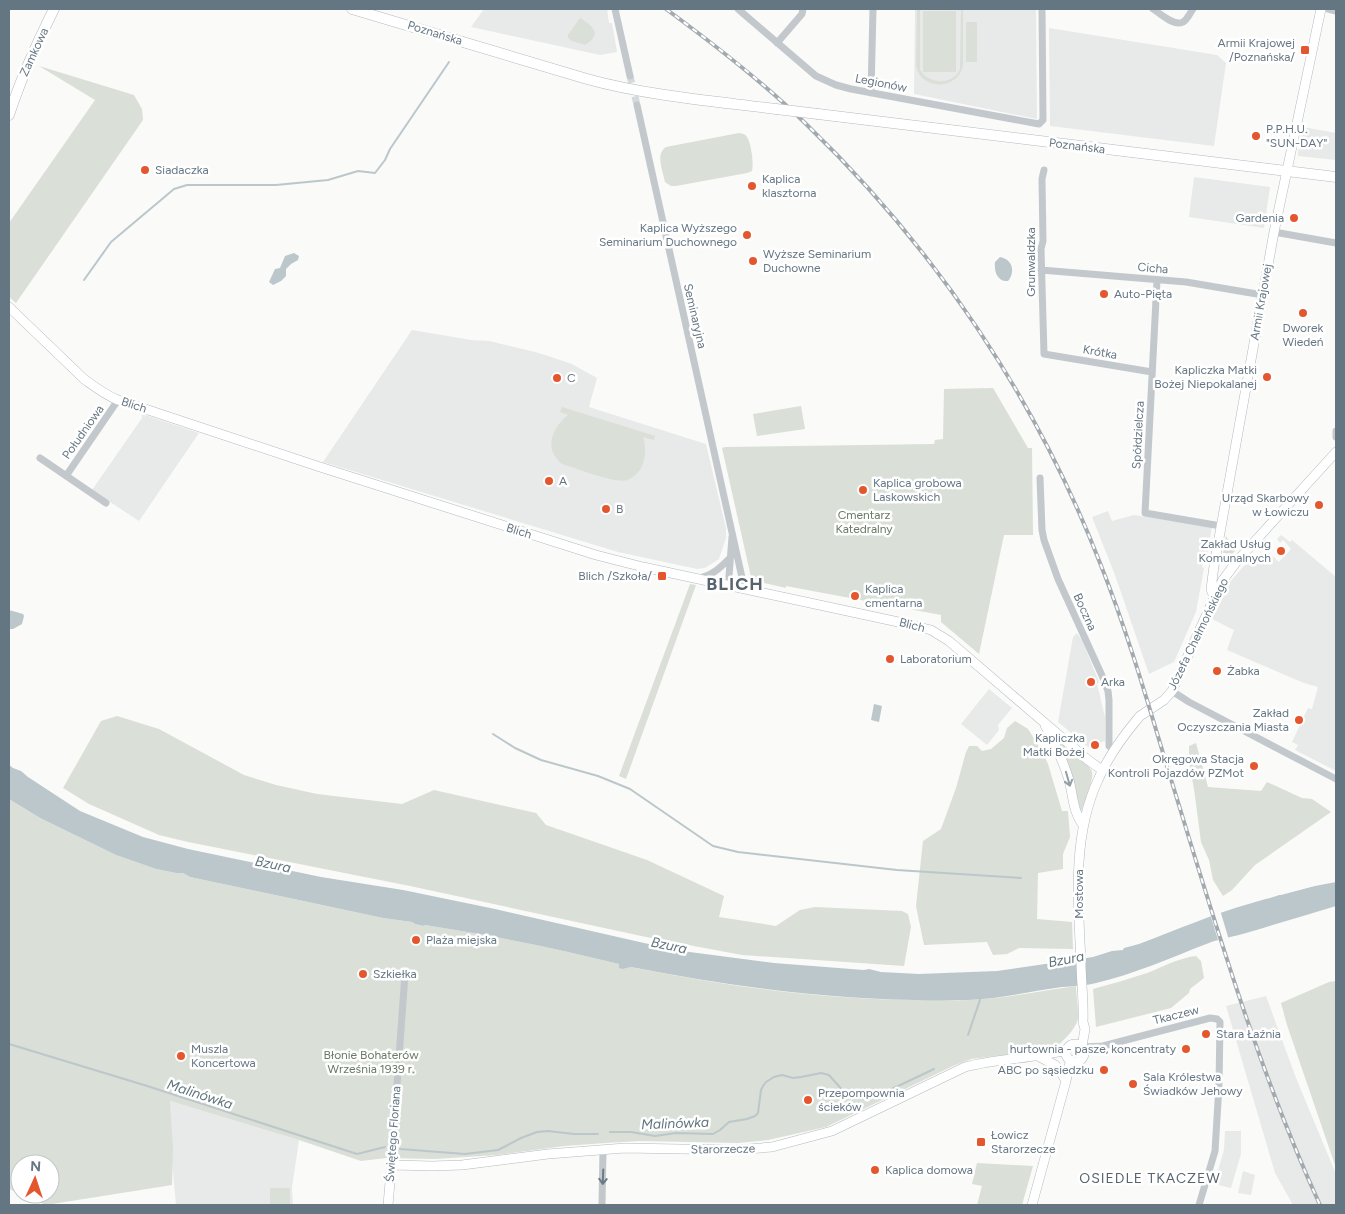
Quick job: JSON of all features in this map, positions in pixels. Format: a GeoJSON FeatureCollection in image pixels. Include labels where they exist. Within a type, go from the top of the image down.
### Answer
{"type":"FeatureCollection","features":[{"type":"Feature","properties":{"kind":"main road","name":"Zamkowa"},"geometry":{"type":"LineString","coordinates":[[9,115],[12,93],[54,9]]}},
{"type":"Feature","properties":{"kind":"main road","name":"Poznańska"},"geometry":{"type":"LineString","coordinates":[[352,9],[587,79],[631,90],[1336,177]]}},
{"type":"Feature","properties":{"kind":"street"},"geometry":{"type":"LineString","coordinates":[[615,9],[630,76]]}},
{"type":"Feature","properties":{"kind":"street","name":"Legionów"},"geometry":{"type":"LineString","coordinates":[[738,9],[816,76],[826,81],[851,89],[1035,124],[1039,124],[1043,120],[1042,9]]}},
{"type":"Feature","properties":{"kind":"street"},"geometry":{"type":"LineString","coordinates":[[777,43],[802,14],[803,9]]}},
{"type":"Feature","properties":{"kind":"street"},"geometry":{"type":"LineString","coordinates":[[872,93],[873,9]]}},
{"type":"Feature","properties":{"kind":"street"},"geometry":{"type":"LineString","coordinates":[[1154,9],[1172,22],[1178,23],[1184,22],[1193,9]]}},
{"type":"Feature","properties":{"kind":"street","name":"Armii Krajowej"},"geometry":{"type":"LineString","coordinates":[[1215,595],[1211,589],[1221,526],[1274,232],[1321,9]]}},
{"type":"Feature","properties":{"kind":"street"},"geometry":{"type":"LineString","coordinates":[[1328,9],[1336,11]]}},
{"type":"Feature","properties":{"kind":"street","name":"Seminaryjna"},"geometry":{"type":"LineString","coordinates":[[637,105],[744,582],[742,588]]}},
{"type":"Feature","properties":{"kind":"street","name":"Grunwaldzka"},"geometry":{"type":"LineString","coordinates":[[1044,170],[1042,179],[1044,354]]}},
{"type":"Feature","properties":{"kind":"street"},"geometry":{"type":"LineString","coordinates":[[1274,232],[1336,242]]}},
{"type":"Feature","properties":{"kind":"street","name":"Cicha"},"geometry":{"type":"LineString","coordinates":[[1042,270],[1186,282],[1263,295]]}},
{"type":"Feature","properties":{"kind":"street","name":"Spółdzielcza"},"geometry":{"type":"LineString","coordinates":[[1157,280],[1145,513],[1221,526]]}},
{"type":"Feature","properties":{"kind":"street","name":"Blich"},"geometry":{"type":"LineString","coordinates":[[9,307],[84,378],[108,396],[118,400],[344,475],[596,555],[894,620],[931,630],[949,641],[1040,719],[1054,735],[1102,770]]}},
{"type":"Feature","properties":{"kind":"street","name":"Krótka"},"geometry":{"type":"LineString","coordinates":[[1044,354],[1152,372]]}},
{"type":"Feature","properties":{"kind":"street","name":"Południowa"},"geometry":{"type":"LineString","coordinates":[[66,476],[118,400]]}},
{"type":"Feature","properties":{"kind":"street"},"geometry":{"type":"LineString","coordinates":[[1336,431],[1336,437]]}},
{"type":"Feature","properties":{"kind":"street","name":"Józefa Chełmońskiego"},"geometry":{"type":"LineString","coordinates":[[1102,770],[1140,716],[1158,704],[1172,691],[1222,580],[1336,452]]}},
{"type":"Feature","properties":{"kind":"street","name":"Południowa"},"geometry":{"type":"LineString","coordinates":[[40,458],[106,503]]}},
{"type":"Feature","properties":{"kind":"street","name":"Boczna"},"geometry":{"type":"LineString","coordinates":[[1040,478],[1044,540],[1062,588],[1104,680],[1109,700],[1109,746],[1115,751]]}},
{"type":"Feature","properties":{"kind":"street","name":"Seminaryjna"},"geometry":{"type":"LineString","coordinates":[[730,585],[732,531]]}},
{"type":"Feature","properties":{"kind":"street"},"geometry":{"type":"LineString","coordinates":[[697,578],[708,576],[717,571],[730,558]]}},
{"type":"Feature","properties":{"kind":"street"},"geometry":{"type":"LineString","coordinates":[[1172,691],[1189,702],[1336,779]]}},
{"type":"Feature","properties":{"kind":"street","name":"Blich"},"geometry":{"type":"LineString","coordinates":[[1054,735],[1066,769],[1078,818],[1083,825]]}},
{"type":"Feature","properties":{"kind":"street","name":"Mostowa"},"geometry":{"type":"LineString","coordinates":[[1081,1048],[1085,1029],[1083,1021],[1079,932],[1080,838],[1092,793],[1102,770]]}},
{"type":"Feature","properties":{"kind":"street","name":"Świętego Floriana"},"geometry":{"type":"LineString","coordinates":[[388,1205],[393,1166],[392,1144],[405,974]]}},
{"type":"Feature","properties":{"kind":"street","name":"Tkaczew"},"geometry":{"type":"LineString","coordinates":[[1081,1048],[1103,1046],[1210,1018],[1220,1022],[1216,1144],[1199,1205]]}},
{"type":"Feature","properties":{"kind":"street"},"geometry":{"type":"LineString","coordinates":[[1032,1205],[1066,1081],[1070,1045],[1081,1048],[1082,1058],[1070,1057]]}},
{"type":"Feature","properties":{"kind":"street"},"geometry":{"type":"LineString","coordinates":[[1038,1056],[1055,1065],[1066,1081]]}},
{"type":"Feature","properties":{"kind":"street","name":"Starorzecze"},"geometry":{"type":"LineString","coordinates":[[393,1166],[462,1165],[548,1154],[635,1148],[736,1150],[772,1147],[832,1132],[965,1067],[1038,1056],[1070,1057]]}},
{"type":"Feature","properties":{"kind":"street"},"geometry":{"type":"LineString","coordinates":[[602,1205],[603,1150]]}},
{"type":"Feature","properties":{"kind":"shaded area"},"geometry":{"type":"Polygon","coordinates":[[[484,9],[607,9],[609,23],[612,23],[617,52],[600,55],[471,27],[484,9]]]}},
{"type":"Feature","properties":{"kind":"shaded area"},"geometry":{"type":"Polygon","coordinates":[[[915,9],[1036,9],[1037,119],[914,94],[915,9]]]}},
{"type":"Feature","properties":{"kind":"shaded area"},"geometry":{"type":"Polygon","coordinates":[[[1049,28],[1217,55],[1226,63],[1214,146],[1050,126],[1049,28]]]}},
{"type":"Feature","properties":{"kind":"shaded area"},"geometry":{"type":"Polygon","coordinates":[[[1303,127],[1336,133],[1336,160],[1298,156],[1303,127]]]}},
{"type":"Feature","properties":{"kind":"shaded area"},"geometry":{"type":"Polygon","coordinates":[[[1194,177],[1270,187],[1264,228],[1189,217],[1194,177]]]}},
{"type":"Feature","properties":{"kind":"shaded area"},"geometry":{"type":"Polygon","coordinates":[[[294,253],[299,256],[298,260],[286,269],[286,276],[273,285],[269,282],[275,269],[280,268],[285,256],[294,253]]]}},
{"type":"Feature","properties":{"kind":"shaded area"},"geometry":{"type":"Polygon","coordinates":[[[1000,257],[1007,260],[1011,266],[1012,273],[1008,281],[1001,280],[995,269],[995,262],[1000,257]]]}},
{"type":"Feature","properties":{"kind":"shaded area"},"geometry":{"type":"Polygon","coordinates":[[[412,330],[471,340],[489,341],[539,353],[572,364],[597,378],[589,407],[706,444],[726,528],[726,538],[719,559],[705,568],[697,569],[618,552],[323,462],[412,330]]]}},
{"type":"Feature","properties":{"kind":"shaded area"},"geometry":{"type":"Polygon","coordinates":[[[142,414],[199,433],[139,521],[92,490],[142,418],[142,414]]]}},
{"type":"Feature","properties":{"kind":"shaded area"},"geometry":{"type":"Polygon","coordinates":[[[1108,511],[1112,521],[1134,515],[1212,527],[1206,561],[1203,561],[1202,567],[1204,568],[1196,612],[1174,662],[1149,674],[1115,575],[1092,517],[1108,511]]]}},
{"type":"Feature","properties":{"kind":"shaded area"},"geometry":{"type":"Polygon","coordinates":[[[1281,535],[1290,542],[1292,540],[1336,577],[1336,771],[1295,750],[1298,745],[1292,742],[1308,708],[1312,709],[1318,687],[1304,683],[1227,650],[1234,630],[1212,619],[1230,582],[1243,567],[1248,563],[1250,566],[1255,561],[1257,562],[1267,551],[1279,562],[1291,549],[1283,540],[1280,543],[1277,539],[1281,535]]]}},
{"type":"Feature","properties":{"kind":"shaded area"},"geometry":{"type":"Polygon","coordinates":[[[9,610],[24,616],[22,624],[13,629],[9,629],[9,610]]]}},
{"type":"Feature","properties":{"kind":"shaded area"},"geometry":{"type":"Polygon","coordinates":[[[1077,633],[1082,640],[1099,682],[1097,684],[1105,717],[1105,741],[1088,747],[1058,722],[1073,637],[1077,633]]]}},
{"type":"Feature","properties":{"kind":"shaded area"},"geometry":{"type":"Polygon","coordinates":[[[989,689],[1012,708],[998,725],[999,730],[987,745],[961,724],[989,689]]]}},
{"type":"Feature","properties":{"kind":"shaded area"},"geometry":{"type":"Polygon","coordinates":[[[874,704],[882,706],[879,722],[871,720],[874,704]]]}},
{"type":"Feature","properties":{"kind":"shaded area"},"geometry":{"type":"Polygon","coordinates":[[[9,765],[80,811],[143,837],[188,849],[321,877],[403,890],[682,951],[774,963],[919,974],[997,971],[1093,957],[1112,951],[1123,950],[1124,948],[1237,907],[1278,895],[1336,882],[1336,906],[1214,941],[1139,970],[1088,985],[968,1000],[883,999],[799,993],[715,982],[631,967],[623,969],[619,968],[619,964],[547,947],[383,918],[190,877],[183,873],[156,869],[116,855],[40,818],[9,799],[9,765]]]}},
{"type":"Feature","properties":{"kind":"shaded area"},"geometry":{"type":"Polygon","coordinates":[[[1266,996],[1296,1078],[1336,1174],[1336,1205],[1293,1205],[1275,1173],[1226,1006],[1266,996]]]}},
{"type":"Feature","properties":{"kind":"shaded area"},"geometry":{"type":"Polygon","coordinates":[[[170,1101],[299,1140],[292,1188],[293,1205],[176,1205],[170,1101]]]}},
{"type":"Feature","properties":{"kind":"shaded area"},"geometry":{"type":"Polygon","coordinates":[[[1225,1131],[1241,1131],[1241,1154],[1231,1188],[1214,1184],[1224,1150],[1225,1131]]]}},
{"type":"Feature","properties":{"kind":"shaded area"},"geometry":{"type":"Polygon","coordinates":[[[1243,1171],[1255,1175],[1251,1195],[1238,1193],[1243,1171]]]}},
{"type":"Feature","properties":{"kind":"green space"},"geometry":{"type":"Polygon","coordinates":[[[917,9],[920,9],[920,70],[929,78],[941,81],[952,78],[960,69],[961,9],[963,9],[963,66],[954,80],[947,83],[931,83],[919,74],[916,66],[917,9]]]}},
{"type":"Feature","properties":{"kind":"green space"},"geometry":{"type":"Polygon","coordinates":[[[923,11],[956,11],[956,72],[923,72],[923,11]]]}},
{"type":"Feature","properties":{"kind":"green space"},"geometry":{"type":"Polygon","coordinates":[[[580,18],[592,27],[595,34],[585,45],[568,38],[568,35],[580,18]]]}},
{"type":"Feature","properties":{"kind":"green space"},"geometry":{"type":"Polygon","coordinates":[[[966,22],[977,22],[977,62],[966,62],[966,22]]]}},
{"type":"Feature","properties":{"kind":"green space"},"geometry":{"type":"Polygon","coordinates":[[[39,66],[134,95],[142,109],[143,120],[16,303],[9,297],[9,223],[95,100],[39,66]]]}},
{"type":"Feature","properties":{"kind":"green space"},"geometry":{"type":"Polygon","coordinates":[[[739,133],[745,135],[751,148],[752,171],[676,186],[671,186],[665,182],[660,158],[666,147],[739,133]]]}},
{"type":"Feature","properties":{"kind":"green space","name":"Cmentarz Katedralny"},"geometry":{"type":"Polygon","coordinates":[[[993,388],[1028,448],[1032,448],[1033,535],[1004,535],[979,654],[941,622],[941,615],[786,586],[786,588],[755,581],[751,577],[722,448],[934,444],[935,440],[943,439],[944,389],[993,388]]]}},
{"type":"Feature","properties":{"kind":"green space"},"geometry":{"type":"Polygon","coordinates":[[[801,406],[805,429],[757,436],[753,414],[801,406]]]}},
{"type":"Feature","properties":{"kind":"green space"},"geometry":{"type":"Polygon","coordinates":[[[562,407],[655,436],[654,440],[643,437],[645,457],[638,472],[633,477],[621,481],[605,478],[562,464],[556,458],[551,445],[554,432],[568,415],[560,412],[562,407]]]}},
{"type":"Feature","properties":{"kind":"green space"},"geometry":{"type":"Polygon","coordinates":[[[1226,536],[1235,551],[1232,554],[1223,553],[1226,536]]]}},
{"type":"Feature","properties":{"kind":"green space"},"geometry":{"type":"Polygon","coordinates":[[[690,584],[696,585],[626,779],[619,776],[690,584]]]}},
{"type":"Feature","properties":{"kind":"green space"},"geometry":{"type":"Polygon","coordinates":[[[117,716],[159,729],[244,775],[276,785],[317,794],[402,804],[434,790],[536,813],[546,825],[647,860],[724,896],[719,917],[776,926],[800,910],[815,907],[902,911],[908,914],[911,927],[904,966],[742,955],[646,937],[410,886],[159,835],[89,804],[63,788],[101,721],[117,716]]]}},
{"type":"Feature","properties":{"kind":"green space"},"geometry":{"type":"Polygon","coordinates":[[[1015,721],[1028,729],[1043,753],[1062,811],[1068,811],[1070,837],[1063,854],[1063,869],[1038,873],[1037,919],[1072,922],[1073,949],[1019,948],[1007,954],[993,955],[987,942],[924,945],[916,906],[923,841],[941,829],[969,746],[977,746],[982,751],[991,749],[1004,738],[1007,728],[1015,721]]]}},
{"type":"Feature","properties":{"kind":"green space"},"geometry":{"type":"Polygon","coordinates":[[[1057,739],[1082,759],[1092,772],[1090,787],[1080,814],[1071,772],[1057,739]]]}},
{"type":"Feature","properties":{"kind":"green space"},"geometry":{"type":"Polygon","coordinates":[[[1196,743],[1208,787],[1261,791],[1267,782],[1302,798],[1312,799],[1331,812],[1255,865],[1232,890],[1223,896],[1213,880],[1209,860],[1201,842],[1189,762],[1189,746],[1196,743]]]}},
{"type":"Feature","properties":{"kind":"green space","name":"Błonie Bohaterów Września 1939 r."},"geometry":{"type":"Polygon","coordinates":[[[9,799],[40,818],[116,855],[156,869],[183,873],[190,877],[383,918],[547,947],[619,964],[623,969],[631,967],[706,981],[781,991],[894,1000],[983,999],[1076,986],[1077,1023],[1064,1040],[1052,1049],[971,1059],[826,1127],[768,1140],[738,1143],[639,1141],[565,1146],[497,1155],[435,1159],[386,1158],[361,1161],[170,1101],[173,1150],[172,1185],[60,1203],[60,1154],[10,1154],[10,1189],[9,799]]]}},
{"type":"Feature","properties":{"kind":"green space"},"geometry":{"type":"Polygon","coordinates":[[[1196,956],[1201,961],[1204,978],[1171,1008],[1096,1027],[1093,989],[1196,956]]]}},
{"type":"Feature","properties":{"kind":"green space"},"geometry":{"type":"Polygon","coordinates":[[[1336,981],[1336,1168],[1281,1003],[1329,982],[1336,981]]]}},
{"type":"Feature","properties":{"kind":"green space"},"geometry":{"type":"Polygon","coordinates":[[[977,1163],[1033,1166],[1022,1205],[977,1205],[982,1186],[972,1184],[977,1163]]]}},
{"type":"Feature","properties":{"kind":"green space"},"geometry":{"type":"Polygon","coordinates":[[[270,1188],[290,1188],[290,1205],[270,1205],[270,1188]]]}},
{"type":"Feature","properties":{"kind":"pier"},"geometry":{"type":"Polygon","coordinates":[[[1220,910],[1229,940],[1219,943],[1210,914],[1220,910]]]}},
{"type":"Feature","properties":{"kind":"waterway"},"geometry":{"type":"LineString","coordinates":[[84,280],[111,242],[174,189],[187,185],[276,185],[328,180],[358,171],[375,173],[449,62]]}},
{"type":"Feature","properties":{"kind":"waterway"},"geometry":{"type":"LineString","coordinates":[[493,734],[515,748],[541,760],[598,776],[630,789],[713,846],[738,852],[897,870],[1021,878]]}},
{"type":"Feature","properties":{"kind":"waterway","name":"Malinówka"},"geometry":{"type":"LineString","coordinates":[[968,1035],[981,997]]}},
{"type":"Feature","properties":{"kind":"waterway","name":"Malinówka"},"geometry":{"type":"LineString","coordinates":[[9,1044],[144,1085],[357,1154],[385,1147]]}},
{"type":"Feature","properties":{"kind":"waterway","name":"Malinówka"},"geometry":{"type":"LineString","coordinates":[[610,1132],[631,1132],[655,1136],[676,1133],[713,1134],[729,1122],[755,1116],[758,1113],[763,1086],[774,1077],[782,1075],[793,1078],[821,1073],[829,1075],[851,1097],[866,1099],[877,1096],[934,1069]]}},
{"type":"Feature","properties":{"kind":"waterway","name":"Malinówka"},"geometry":{"type":"LineString","coordinates":[[400,1149],[465,1154],[498,1150],[537,1132],[598,1134]]}},
{"type":"Feature","properties":{"kind":"tunnel"},"geometry":{"type":"LineString","coordinates":[[630,76],[637,105]]}},
{"type":"Feature","properties":{"kind":"railway"},"geometry":{"type":"LineString","coordinates":[[666,9],[738,64],[790,108],[853,171],[897,221],[938,273],[977,328],[1013,384],[1045,442],[1074,502],[1118,612],[1236,987],[1275,1097],[1320,1205]]}},
{"type":"Feature","properties":{"kind":"place","name":"Armii Krajowej /Poznańska/"},"geometry":{"type":"Point","coordinates":[1305,50]}},
{"type":"Feature","properties":{"kind":"place","name":"P.P.H.U. \"SUN-DAY\""},"geometry":{"type":"Point","coordinates":[1256,136]}},
{"type":"Feature","properties":{"kind":"place","name":"Siadaczka"},"geometry":{"type":"Point","coordinates":[145,170]}},
{"type":"Feature","properties":{"kind":"place","name":"Kaplica klasztorna"},"geometry":{"type":"Point","coordinates":[752,186]}},
{"type":"Feature","properties":{"kind":"place","name":"Gardenia"},"geometry":{"type":"Point","coordinates":[1294,218]}},
{"type":"Feature","properties":{"kind":"place","name":"Kaplica Wyższego Seminarium Duchownego"},"geometry":{"type":"Point","coordinates":[747,235]}},
{"type":"Feature","properties":{"kind":"place","name":"Wyższe Seminarium Duchowne"},"geometry":{"type":"Point","coordinates":[753,261]}},
{"type":"Feature","properties":{"kind":"place","name":"Auto-Pięta"},"geometry":{"type":"Point","coordinates":[1104,294]}},
{"type":"Feature","properties":{"kind":"place","name":"Dworek Wiedeń"},"geometry":{"type":"Point","coordinates":[1303,313]}},
{"type":"Feature","properties":{"kind":"place","name":"Kapliczka Matki Bożej Niepokalanej"},"geometry":{"type":"Point","coordinates":[1267,377]}},
{"type":"Feature","properties":{"kind":"place","name":"C"},"geometry":{"type":"Point","coordinates":[557,378]}},
{"type":"Feature","properties":{"kind":"place","name":"A"},"geometry":{"type":"Point","coordinates":[549,481]}},
{"type":"Feature","properties":{"kind":"place","name":"Kaplica grobowa Laskowskich"},"geometry":{"type":"Point","coordinates":[863,490]}},
{"type":"Feature","properties":{"kind":"place","name":"Urząd Skarbowy w Łowiczu"},"geometry":{"type":"Point","coordinates":[1319,505]}},
{"type":"Feature","properties":{"kind":"place","name":"B"},"geometry":{"type":"Point","coordinates":[606,509]}},
{"type":"Feature","properties":{"kind":"place","name":"Zakład Usług Komunalnych"},"geometry":{"type":"Point","coordinates":[1281,551]}},
{"type":"Feature","properties":{"kind":"place","name":"Blich /Szkoła/"},"geometry":{"type":"Point","coordinates":[662,576]}},
{"type":"Feature","properties":{"kind":"place","name":"Kaplica cmentarna"},"geometry":{"type":"Point","coordinates":[855,596]}},
{"type":"Feature","properties":{"kind":"place","name":"Laboratorium"},"geometry":{"type":"Point","coordinates":[890,659]}},
{"type":"Feature","properties":{"kind":"place","name":"Żabka"},"geometry":{"type":"Point","coordinates":[1217,671]}},
{"type":"Feature","properties":{"kind":"place","name":"Arka"},"geometry":{"type":"Point","coordinates":[1091,682]}},
{"type":"Feature","properties":{"kind":"place","name":"Zakład Oczyszczania Miasta"},"geometry":{"type":"Point","coordinates":[1299,720]}},
{"type":"Feature","properties":{"kind":"place","name":"Kapliczka Matki Bożej"},"geometry":{"type":"Point","coordinates":[1095,745]}},
{"type":"Feature","properties":{"kind":"place","name":"Okręgowa Stacja Kontroli Pojazdów PZMot"},"geometry":{"type":"Point","coordinates":[1254,766]}},
{"type":"Feature","properties":{"kind":"place","name":"Plaża miejska"},"geometry":{"type":"Point","coordinates":[416,940]}},
{"type":"Feature","properties":{"kind":"place","name":"Szkiełka"},"geometry":{"type":"Point","coordinates":[363,974]}},
{"type":"Feature","properties":{"kind":"place","name":"Stara Łaźnia"},"geometry":{"type":"Point","coordinates":[1206,1034]}},
{"type":"Feature","properties":{"kind":"place","name":"hurtownia - pasze, koncentraty"},"geometry":{"type":"Point","coordinates":[1186,1049]}},
{"type":"Feature","properties":{"kind":"place","name":"Muszla Koncertowa"},"geometry":{"type":"Point","coordinates":[181,1056]}},
{"type":"Feature","properties":{"kind":"place","name":"ABC po sąsiedzku"},"geometry":{"type":"Point","coordinates":[1104,1070]}},
{"type":"Feature","properties":{"kind":"place","name":"Sala Królestwa Świadków Jehowy"},"geometry":{"type":"Point","coordinates":[1133,1084]}},
{"type":"Feature","properties":{"kind":"place","name":"Przepompownia ścieków"},"geometry":{"type":"Point","coordinates":[808,1100]}},
{"type":"Feature","properties":{"kind":"place","name":"Łowicz Starorzecze"},"geometry":{"type":"Point","coordinates":[981,1142]}},
{"type":"Feature","properties":{"kind":"place","name":"Kaplica domowa"},"geometry":{"type":"Point","coordinates":[875,1170]}},
{"type":"Feature","properties":{"kind":"district","name":"BLICH"},"geometry":{"type":"Point","coordinates":[735,584]}},
{"type":"Feature","properties":{"kind":"district","name":"OSIEDLE TKACZEW"},"geometry":{"type":"Point","coordinates":[1150,1178]}},
{"type":"Feature","properties":{"kind":"water label","name":"Bzura"},"geometry":{"type":"Point","coordinates":[273,864]}},
{"type":"Feature","properties":{"kind":"water label","name":"Bzura"},"geometry":{"type":"Point","coordinates":[669,945]}},
{"type":"Feature","properties":{"kind":"water label","name":"Bzura"},"geometry":{"type":"Point","coordinates":[1066,959]}}]}
